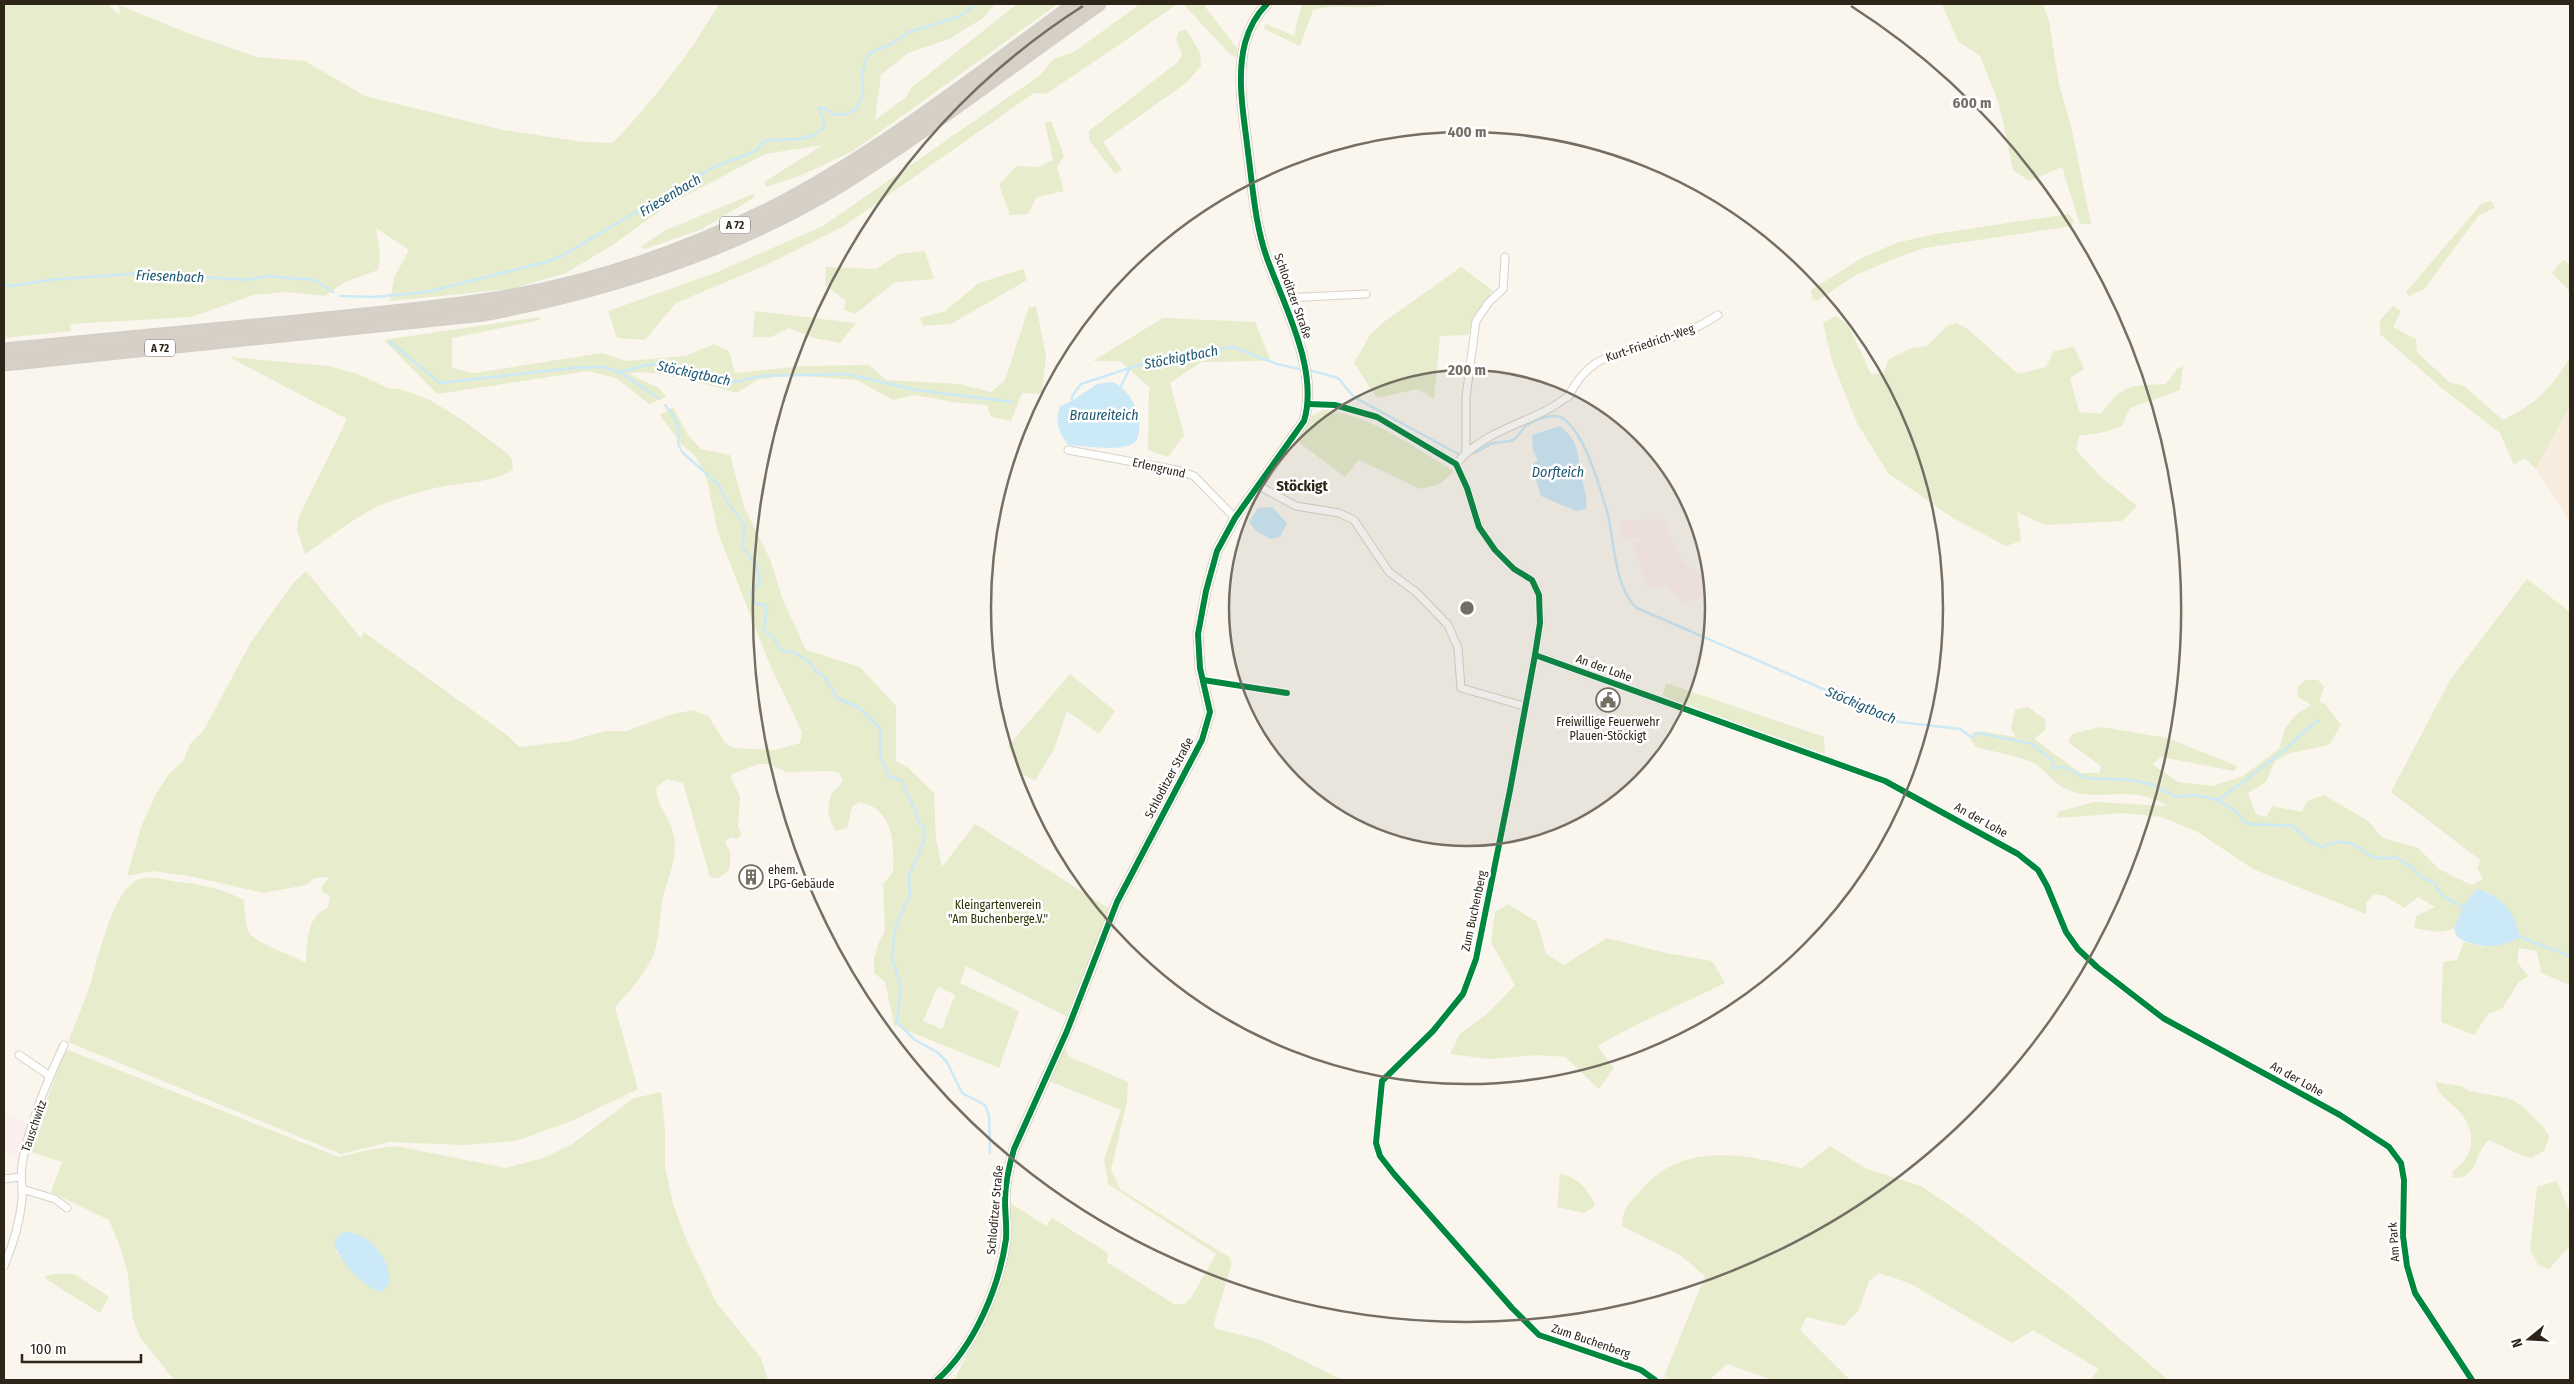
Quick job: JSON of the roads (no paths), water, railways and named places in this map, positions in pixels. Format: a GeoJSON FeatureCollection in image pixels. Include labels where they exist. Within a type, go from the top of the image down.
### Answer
{"type":"FeatureCollection","features":[{"type":"Feature","properties":{"kind":"highway","name":"A 72"},"geometry":{"type":"LineString","coordinates":[[4,364],[316,333],[343,324],[529,293],[645,260],[707,238],[767,210],[833,175],[941,101],[1075,4]]}},
{"type":"Feature","properties":{"kind":"highway","name":"A 72"},"geometry":{"type":"LineString","coordinates":[[4,350],[315,320],[343,324],[484,314],[540,303],[638,276],[710,250],[772,222],[841,184],[943,116],[1099,4]]}},
{"type":"Feature","properties":{"kind":"street","name":"Schloditzer Straße"},"geometry":{"type":"LineString","coordinates":[[937,1380],[961,1352],[991,1295],[1006,1237],[1005,1199],[1008,1169],[1014,1149],[1067,1032],[1117,902],[1202,740],[1210,712],[1200,668],[1198,634],[1206,591],[1217,551],[1235,518],[1304,420],[1309,404],[1300,350],[1284,298],[1268,261],[1257,228],[1242,100],[1244,43],[1250,26],[1267,4]]}},
{"type":"Feature","properties":{"kind":"street"},"geometry":{"type":"LineString","coordinates":[[1466,452],[1466,396],[1476,321],[1489,302],[1503,289],[1505,257]]}},
{"type":"Feature","properties":{"kind":"street","name":"Schloditzer Straße"},"geometry":{"type":"LineString","coordinates":[[1284,298],[1366,294]]}},
{"type":"Feature","properties":{"kind":"street","name":"Kurt-Friedrich-Weg"},"geometry":{"type":"LineString","coordinates":[[1456,464],[1466,452],[1502,429],[1544,412],[1570,395],[1578,378],[1602,359],[1689,331],[1718,315]]}},
{"type":"Feature","properties":{"kind":"street"},"geometry":{"type":"LineString","coordinates":[[1309,404],[1335,405],[1377,417],[1456,464]]}},
{"type":"Feature","properties":{"kind":"street","name":"Erlengrund"},"geometry":{"type":"LineString","coordinates":[[1068,450],[1177,470],[1194,476],[1235,518]]}},
{"type":"Feature","properties":{"kind":"street","name":"Zum Buchenberg"},"geometry":{"type":"LineString","coordinates":[[1456,464],[1467,488],[1479,527],[1495,550],[1514,568],[1532,580],[1537,588],[1540,623],[1510,790],[1476,958],[1463,994],[1433,1031],[1382,1081],[1376,1143],[1380,1156],[1394,1174],[1512,1308],[1539,1335],[1641,1370],[1655,1380]]}},
{"type":"Feature","properties":{"kind":"street"},"geometry":{"type":"LineString","coordinates":[[1259,486],[1296,506],[1339,513],[1354,520],[1360,526],[1373,551],[1390,572],[1416,592],[1448,625],[1458,648],[1461,688],[1524,706]]}},
{"type":"Feature","properties":{"kind":"street","name":"An der Lohe"},"geometry":{"type":"LineString","coordinates":[[1535,655],[1885,781],[2018,854],[2038,870],[2047,886],[2066,932],[2078,949],[2097,967],[2163,1018],[2340,1115]]}},
{"type":"Feature","properties":{"kind":"street","name":"Tauschwitz"},"geometry":{"type":"LineString","coordinates":[[4,1266],[16,1230],[22,1189],[20,1176],[26,1145],[50,1076],[64,1045]]}},
{"type":"Feature","properties":{"kind":"street"},"geometry":{"type":"LineString","coordinates":[[19,1055],[50,1076]]}},
{"type":"Feature","properties":{"kind":"street","name":"Am Park"},"geometry":{"type":"LineString","coordinates":[[2340,1115],[2389,1147],[2401,1163],[2404,1180],[2403,1236],[2406,1266],[2415,1293],[2472,1380]]}},
{"type":"Feature","properties":{"kind":"street"},"geometry":{"type":"LineString","coordinates":[[4,1179],[20,1176]]}},
{"type":"Feature","properties":{"kind":"street"},"geometry":{"type":"LineString","coordinates":[[22,1189],[55,1199],[66,1208]]}},
{"type":"Feature","properties":{"kind":"water","name":"Braureiteich"},"geometry":{"type":"Polygon","coordinates":[[[1113,382],[1130,397],[1138,415],[1139,430],[1135,442],[1116,448],[1068,445],[1058,426],[1060,406],[1072,401],[1097,384],[1113,382]]]}},
{"type":"Feature","properties":{"kind":"water","name":"Dorfteich"},"geometry":{"type":"Polygon","coordinates":[[[1560,426],[1574,442],[1576,448],[1586,496],[1586,509],[1576,511],[1541,496],[1534,473],[1533,464],[1538,460],[1533,450],[1532,435],[1560,426]]]}},
{"type":"Feature","properties":{"kind":"water"},"geometry":{"type":"Polygon","coordinates":[[[1272,507],[1287,523],[1280,537],[1270,539],[1256,531],[1249,522],[1258,508],[1272,507]]]}},
{"type":"Feature","properties":{"kind":"water"},"geometry":{"type":"Polygon","coordinates":[[[2476,889],[2494,896],[2506,906],[2514,919],[2520,937],[2505,944],[2488,946],[2472,944],[2457,937],[2454,929],[2463,907],[2476,889]]]}},
{"type":"Feature","properties":{"kind":"water"},"geometry":{"type":"Polygon","coordinates":[[[344,1232],[362,1236],[383,1257],[387,1266],[389,1285],[380,1292],[358,1278],[341,1257],[334,1242],[344,1232]]]}},
{"type":"Feature","properties":{"kind":"waterway","name":"Friesenbach"},"geometry":{"type":"LineString","coordinates":[[340,296],[373,297],[427,292],[546,262],[562,256],[629,216],[668,197],[688,181],[719,165],[756,151],[764,141],[798,139],[813,135],[825,125],[819,108],[824,108],[835,115],[846,114],[856,109],[863,95],[862,74],[870,53],[891,44],[909,32],[958,17],[977,4]]}},
{"type":"Feature","properties":{"kind":"waterway","name":"Friesenbach"},"geometry":{"type":"LineString","coordinates":[[4,284],[13,286],[48,280],[142,273],[247,280],[266,276],[315,280],[333,292]]}},
{"type":"Feature","properties":{"kind":"waterway","name":"Stöckigtbach"},"geometry":{"type":"LineString","coordinates":[[389,341],[440,383],[572,368],[603,367],[619,372],[651,364],[735,382],[762,376],[847,374],[916,390],[1013,402]]}},
{"type":"Feature","properties":{"kind":"waterway","name":"Stöckigtbach"},"geometry":{"type":"LineString","coordinates":[[1072,401],[1072,396],[1081,384],[1145,363],[1167,362],[1206,351],[1233,347],[1277,364],[1299,369]]}},
{"type":"Feature","properties":{"kind":"waterway"},"geometry":{"type":"LineString","coordinates":[[1121,386],[1130,368]]}},
{"type":"Feature","properties":{"kind":"waterway","name":"Stöckigtbach"},"geometry":{"type":"LineString","coordinates":[[1309,370],[1338,378],[1354,397],[1458,454]]}},
{"type":"Feature","properties":{"kind":"waterway"},"geometry":{"type":"LineString","coordinates":[[620,372],[658,398]]}},
{"type":"Feature","properties":{"kind":"waterway"},"geometry":{"type":"LineString","coordinates":[[665,405],[677,423],[679,433],[678,444],[683,453],[719,485],[729,505],[745,527],[742,545],[757,567],[760,578],[759,583],[751,593],[756,604],[766,605],[767,607],[764,630],[773,638],[782,651],[794,652],[809,662],[816,671],[824,676],[837,698],[858,707],[880,728],[880,755],[888,776],[901,780],[919,823],[924,826],[924,841],[909,876],[910,895],[896,926],[894,938],[892,958],[901,986],[897,1022],[915,1040],[937,1052],[947,1062],[962,1093],[985,1105],[989,1115],[990,1153]]}},
{"type":"Feature","properties":{"kind":"waterway","name":"Stöckigtbach"},"geometry":{"type":"LineString","coordinates":[[1474,453],[1494,443],[1513,440],[1525,426],[1537,420],[1554,416],[1564,419],[1573,428],[1589,457],[1608,515],[1620,578],[1624,590],[1637,608],[1899,722],[1960,729],[1973,738],[1975,734],[1979,733],[2032,744],[2052,760],[2053,768],[2064,767],[2086,778],[2133,780],[2153,785],[2176,797],[2195,795],[2218,800],[2237,812],[2244,822],[2249,824],[2293,826],[2308,840],[2321,847],[2335,842],[2349,843],[2376,858],[2395,857],[2413,868],[2420,876],[2434,883],[2443,896],[2463,907]]}},
{"type":"Feature","properties":{"kind":"waterway"},"geometry":{"type":"LineString","coordinates":[[2218,800],[2282,752],[2318,721]]}},
{"type":"Feature","properties":{"kind":"waterway","name":"Stöckigtbach"},"geometry":{"type":"LineString","coordinates":[[2520,937],[2570,956]]}},
{"type":"Feature","properties":{"kind":"place","name":"Freiwillige Feuerwehr Plauen-Stöckigt"},"geometry":{"type":"Point","coordinates":[1608,700]}},
{"type":"Feature","properties":{"kind":"place","name":"ehem. LPG-Gebäude"},"geometry":{"type":"Point","coordinates":[751,877]}},
{"type":"Feature","properties":{"kind":"district","name":"Stöckigt"},"geometry":{"type":"Point","coordinates":[1302,486]}},
{"type":"Feature","properties":{"kind":"park label","name":"Kleingartenverein \"Am Buchenberge.V.\""},"geometry":{"type":"Point","coordinates":[998,912]}}]}
